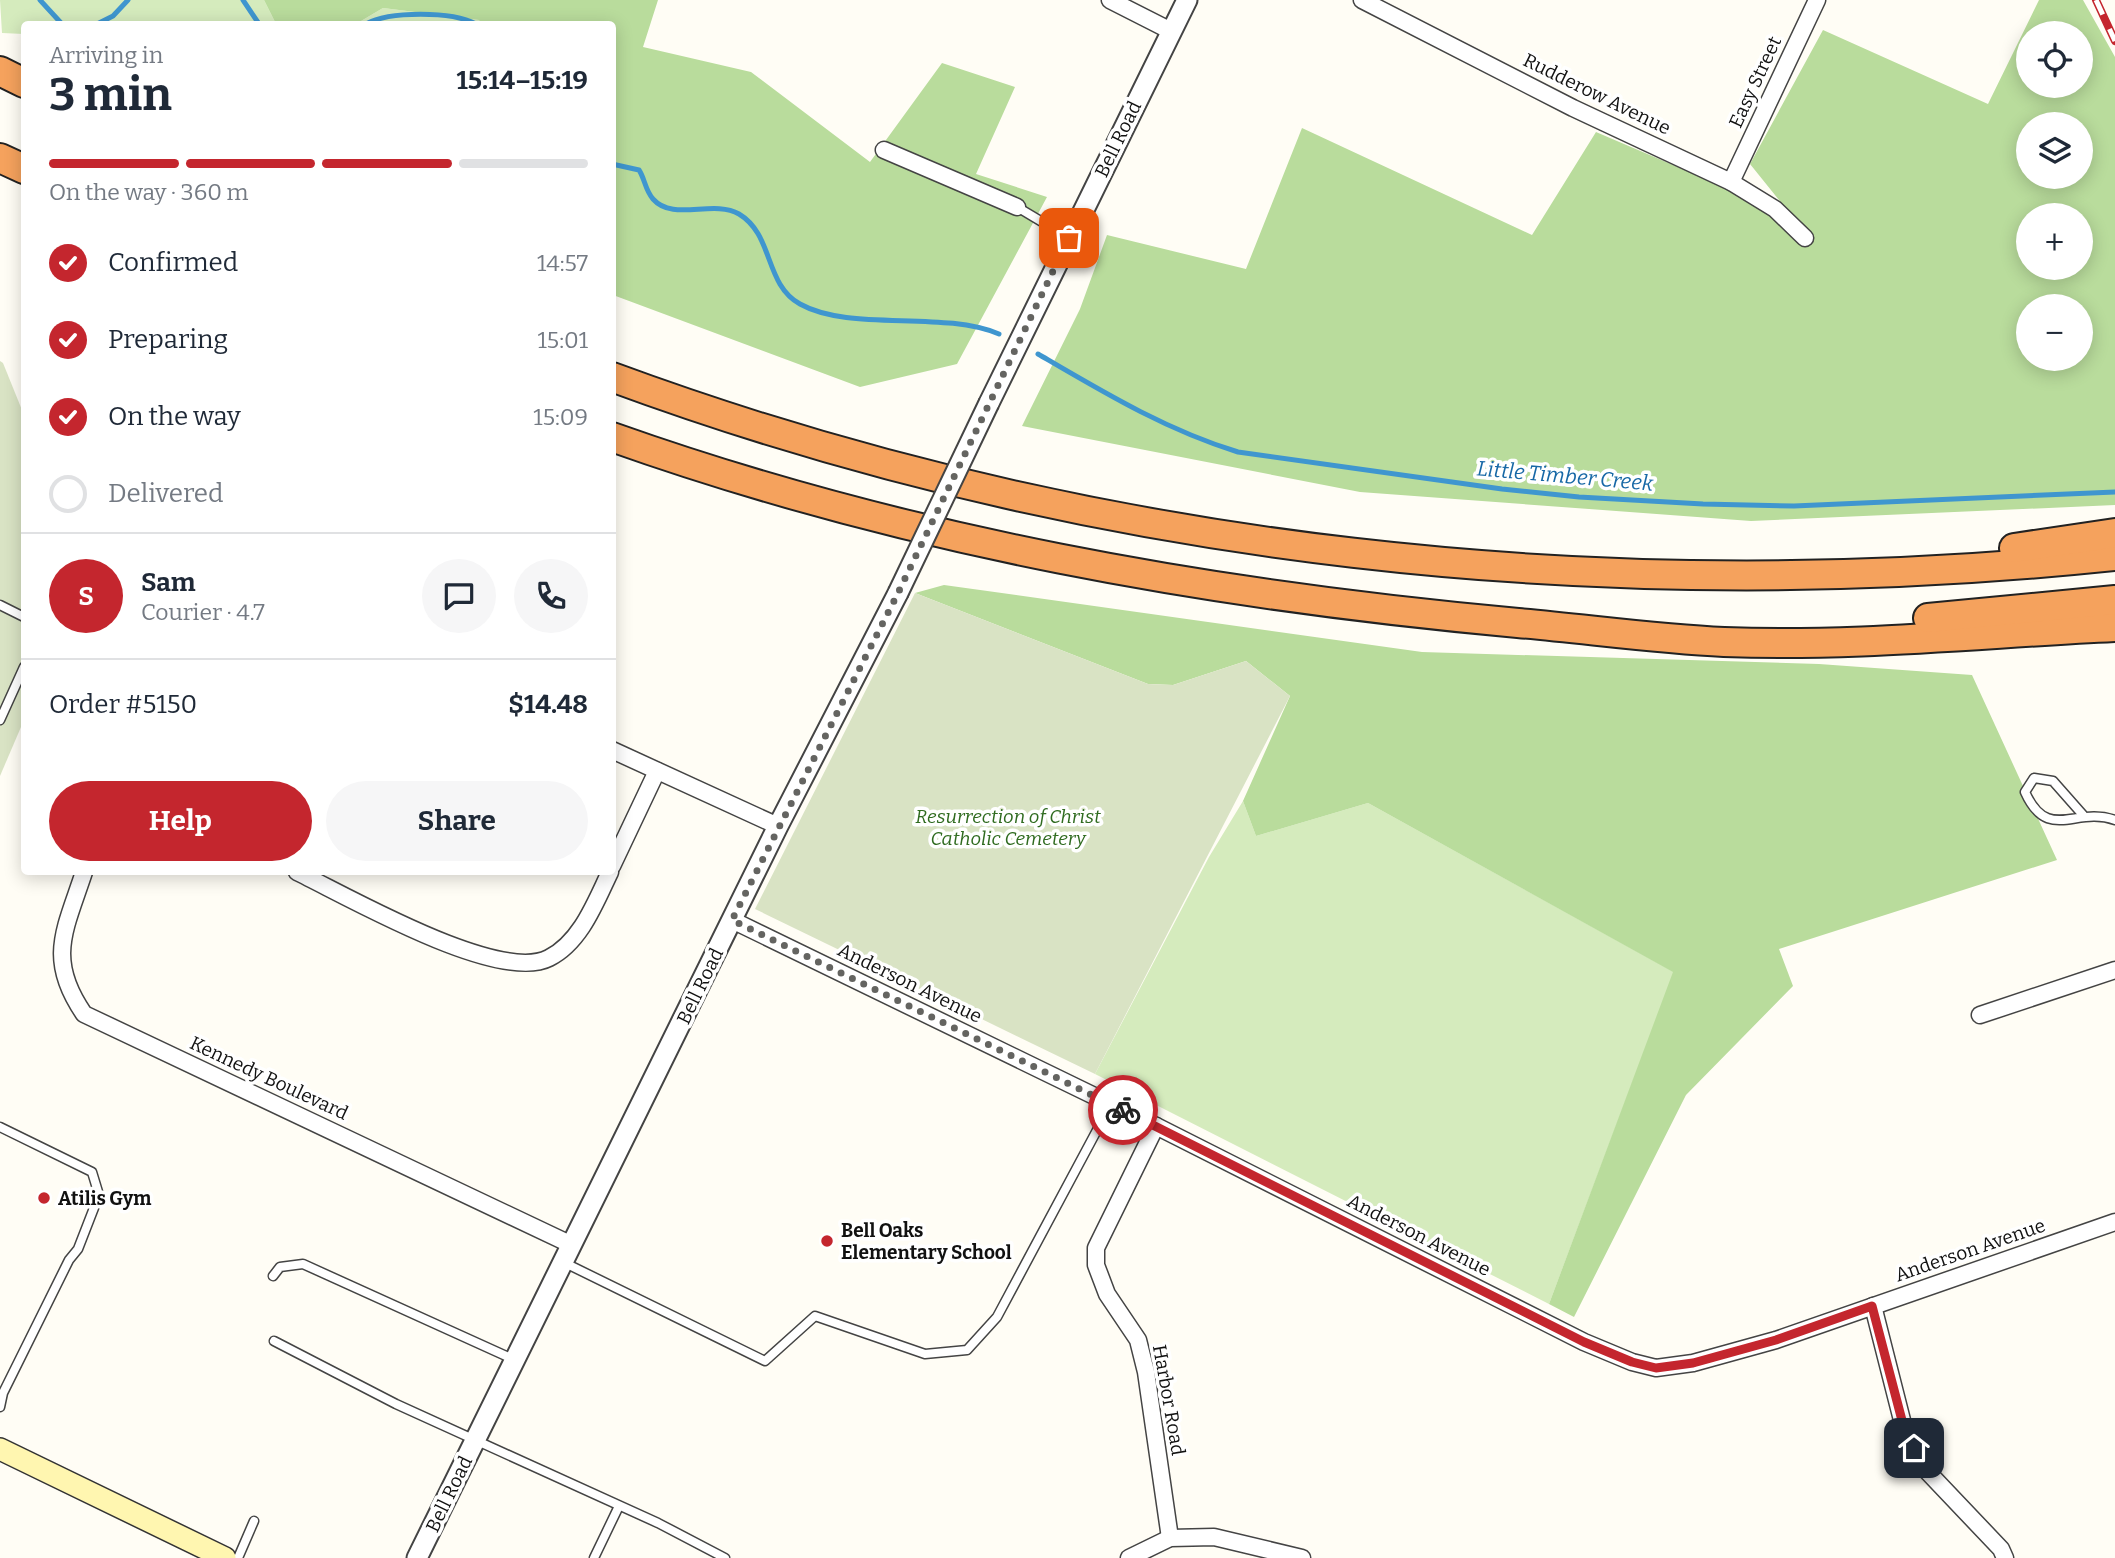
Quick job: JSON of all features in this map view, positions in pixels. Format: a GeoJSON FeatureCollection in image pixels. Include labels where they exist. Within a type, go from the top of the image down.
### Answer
{"type":"FeatureCollection","features":[{"type":"Feature","properties":{"kind":"highway"},"geometry":{"type":"LineString","coordinates":[[0,71],[21,82]]}},
{"type":"Feature","properties":{"kind":"highway"},"geometry":{"type":"LineString","coordinates":[[0,158],[21,168]]}},
{"type":"Feature","properties":{"kind":"highway"},"geometry":{"type":"LineString","coordinates":[[616,378],[823,446],[938,477],[1203,533],[1472,566],[1654,576],[1847,574],[2115,556]]}},
{"type":"Feature","properties":{"kind":"highway"},"geometry":{"type":"LineString","coordinates":[[616,438],[827,506],[1023,551],[1203,587],[1357,608],[1723,642],[1853,641],[2115,627]]}},
{"type":"Feature","properties":{"kind":"highway"},"geometry":{"type":"LineString","coordinates":[[1847,574],[2115,533]]}},
{"type":"Feature","properties":{"kind":"highway"},"geometry":{"type":"LineString","coordinates":[[1537,625],[1857,623],[2115,600]]}},
{"type":"Feature","properties":{"kind":"main road"},"geometry":{"type":"LineString","coordinates":[[0,1449],[225,1558]]}},
{"type":"Feature","properties":{"kind":"street"},"geometry":{"type":"LineString","coordinates":[[1110,0],[1171,30]]}},
{"type":"Feature","properties":{"kind":"street","name":"Bell Road"},"geometry":{"type":"LineString","coordinates":[[417,1558],[778,826],[898,593],[1187,0]]}},
{"type":"Feature","properties":{"kind":"street","name":"Rudderow Avenue"},"geometry":{"type":"LineString","coordinates":[[1362,0],[1573,107],[1731,182],[1775,209],[1805,238]]}},
{"type":"Feature","properties":{"kind":"street","name":"Easy Street"},"geometry":{"type":"LineString","coordinates":[[1731,182],[1817,0]]}},
{"type":"Feature","properties":{"kind":"street"},"geometry":{"type":"LineString","coordinates":[[884,150],[1017,207]]}},
{"type":"Feature","properties":{"kind":"street"},"geometry":{"type":"LineString","coordinates":[[616,752],[778,826]]}},
{"type":"Feature","properties":{"kind":"street"},"geometry":{"type":"LineString","coordinates":[[616,858],[657,771]]}},
{"type":"Feature","properties":{"kind":"street","name":"Kennedy Boulevard"},"geometry":{"type":"LineString","coordinates":[[83,875],[66,926],[62,971],[68,990],[84,1014],[568,1253]]}},
{"type":"Feature","properties":{"kind":"street"},"geometry":{"type":"LineString","coordinates":[[303,875],[446,943],[495,961],[531,963],[550,958],[572,939],[591,911],[609,875]]}},
{"type":"Feature","properties":{"kind":"street","name":"Anderson Avenue"},"geometry":{"type":"LineString","coordinates":[[732,920],[1156,1126],[1584,1342],[1656,1368],[1693,1363],[1776,1340],[2115,1222]]}},
{"type":"Feature","properties":{"kind":"street"},"geometry":{"type":"LineString","coordinates":[[1980,1015],[2115,970]]}},
{"type":"Feature","properties":{"kind":"street","name":"Harbor Road"},"geometry":{"type":"LineString","coordinates":[[1156,1126],[1096,1248],[1096,1265],[1107,1294],[1138,1340],[1146,1372],[1170,1538]]}},
{"type":"Feature","properties":{"kind":"street"},"geometry":{"type":"LineString","coordinates":[[1872,1306],[1904,1428],[1925,1469],[2001,1549],[2005,1558]]}},
{"type":"Feature","properties":{"kind":"street"},"geometry":{"type":"LineString","coordinates":[[1129,1558],[1170,1538],[1214,1537],[1302,1558]]}},
{"type":"Feature","properties":{"kind":"lane"},"geometry":{"type":"LineString","coordinates":[[1017,207],[1069,238]]}},
{"type":"Feature","properties":{"kind":"lane"},"geometry":{"type":"LineString","coordinates":[[0,605],[21,616]]}},
{"type":"Feature","properties":{"kind":"lane"},"geometry":{"type":"LineString","coordinates":[[0,720],[21,674]]}},
{"type":"Feature","properties":{"kind":"lane"},"geometry":{"type":"LineString","coordinates":[[2083,815],[2053,781],[2034,778],[2025,792],[2032,808],[2046,820],[2063,821],[2083,815],[2115,820]]}},
{"type":"Feature","properties":{"kind":"lane"},"geometry":{"type":"LineString","coordinates":[[568,1253],[765,1361],[816,1316],[925,1354],[967,1350],[997,1317],[1111,1104]]}},
{"type":"Feature","properties":{"kind":"lane"},"geometry":{"type":"LineString","coordinates":[[0,1127],[92,1172],[99,1195],[78,1249],[69,1260],[3,1393],[0,1407]]}},
{"type":"Feature","properties":{"kind":"lane"},"geometry":{"type":"LineString","coordinates":[[273,1276],[280,1267],[303,1264],[515,1360]]}},
{"type":"Feature","properties":{"kind":"lane"},"geometry":{"type":"LineString","coordinates":[[274,1341],[397,1404],[476,1438],[508,1457],[619,1506],[725,1558]]}},
{"type":"Feature","properties":{"kind":"lane"},"geometry":{"type":"LineString","coordinates":[[594,1558],[619,1506]]}},
{"type":"Feature","properties":{"kind":"lane"},"geometry":{"type":"LineString","coordinates":[[238,1558],[254,1521]]}},
{"type":"Feature","properties":{"kind":"green space"},"geometry":{"type":"Polygon","coordinates":[[[0,0],[264,0],[274,21],[21,21],[21,34],[2,33],[0,0]]]}},
{"type":"Feature","properties":{"kind":"green space"},"geometry":{"type":"Polygon","coordinates":[[[264,0],[658,0],[643,47],[751,72],[870,162],[942,63],[1015,87],[976,174],[1047,197],[957,364],[860,387],[616,296],[616,21],[480,21],[383,8],[361,21],[274,21],[264,0]]]}},
{"type":"Feature","properties":{"kind":"green space"},"geometry":{"type":"Polygon","coordinates":[[[2039,0],[2083,0],[2115,57],[2115,505],[1751,521],[1360,492],[1022,426],[1080,309],[1107,235],[1246,269],[1302,128],[1532,235],[1596,132],[1792,216],[1750,164],[1823,30],[1988,104],[2016,47],[2016,98],[2093,98],[2093,21],[2029,21],[2039,0]]]}},
{"type":"Feature","properties":{"kind":"green space"},"geometry":{"type":"Polygon","coordinates":[[[383,8],[481,21],[361,21],[383,8]]]}},
{"type":"Feature","properties":{"kind":"green space"},"geometry":{"type":"Polygon","coordinates":[[[0,361],[21,408],[21,727],[0,776],[0,361]]]}},
{"type":"Feature","properties":{"kind":"green space"},"geometry":{"type":"Polygon","coordinates":[[[944,585],[1422,652],[1819,664],[1972,675],[2057,860],[1779,949],[1793,986],[1686,1095],[1574,1317],[1549,1304],[1673,972],[1368,803],[1256,836],[1243,801],[1290,696],[1246,661],[1173,685],[1148,684],[915,593],[944,585]]]}},
{"type":"Feature","properties":{"kind":"green space","name":"Resurrection of Christ Catholic Cemetery"},"geometry":{"type":"Polygon","coordinates":[[[915,593],[1148,684],[1173,685],[1246,661],[1290,696],[1095,1074],[755,909],[915,593]]]}},
{"type":"Feature","properties":{"kind":"green space"},"geometry":{"type":"Polygon","coordinates":[[[1243,801],[1256,836],[1368,803],[1674,972],[1549,1304],[1095,1074],[1209,857],[1243,801]]]}},
{"type":"Feature","properties":{"kind":"waterway","name":"Little Timber Creek"},"geometry":{"type":"LineString","coordinates":[[40,0],[59,21]]}},
{"type":"Feature","properties":{"kind":"waterway","name":"Little Timber Creek"},"geometry":{"type":"LineString","coordinates":[[103,21],[113,16],[128,0]]}},
{"type":"Feature","properties":{"kind":"waterway","name":"Little Timber Creek"},"geometry":{"type":"LineString","coordinates":[[243,0],[257,21]]}},
{"type":"Feature","properties":{"kind":"waterway","name":"Little Timber Creek"},"geometry":{"type":"LineString","coordinates":[[374,21],[421,14],[468,21]]}},
{"type":"Feature","properties":{"kind":"waterway","name":"Little Timber Creek"},"geometry":{"type":"LineString","coordinates":[[616,165],[639,170],[650,196],[661,206],[682,210],[729,210],[739,214],[758,234],[780,284],[788,295],[800,304],[844,317],[951,323],[999,334]]}},
{"type":"Feature","properties":{"kind":"waterway","name":"Little Timber Creek"},"geometry":{"type":"LineString","coordinates":[[1038,354],[1160,421],[1238,452],[1502,489],[1579,497],[1794,506],[2115,492]]}},
{"type":"Feature","properties":{"kind":"railway"},"geometry":{"type":"LineString","coordinates":[[2096,0],[2115,41]]}},
{"type":"Feature","properties":{"kind":"way so far"},"geometry":{"type":"LineString","coordinates":[[1069,238],[898,593],[732,920],[1123,1110]]}},
{"type":"Feature","properties":{"kind":"place","name":"Atilis Gym"},"geometry":{"type":"Point","coordinates":[44,1198]}},
{"type":"Feature","properties":{"kind":"place","name":"Bell Oaks Elementary School"},"geometry":{"type":"Point","coordinates":[827,1241]}},
{"type":"Feature","properties":{"kind":"route"},"geometry":{"type":"LineString","coordinates":[[1123,1110],[1584,1342],[1632,1362],[1656,1368],[1693,1363],[1776,1340],[1872,1306],[1904,1428],[1914,1448]]}}]}
